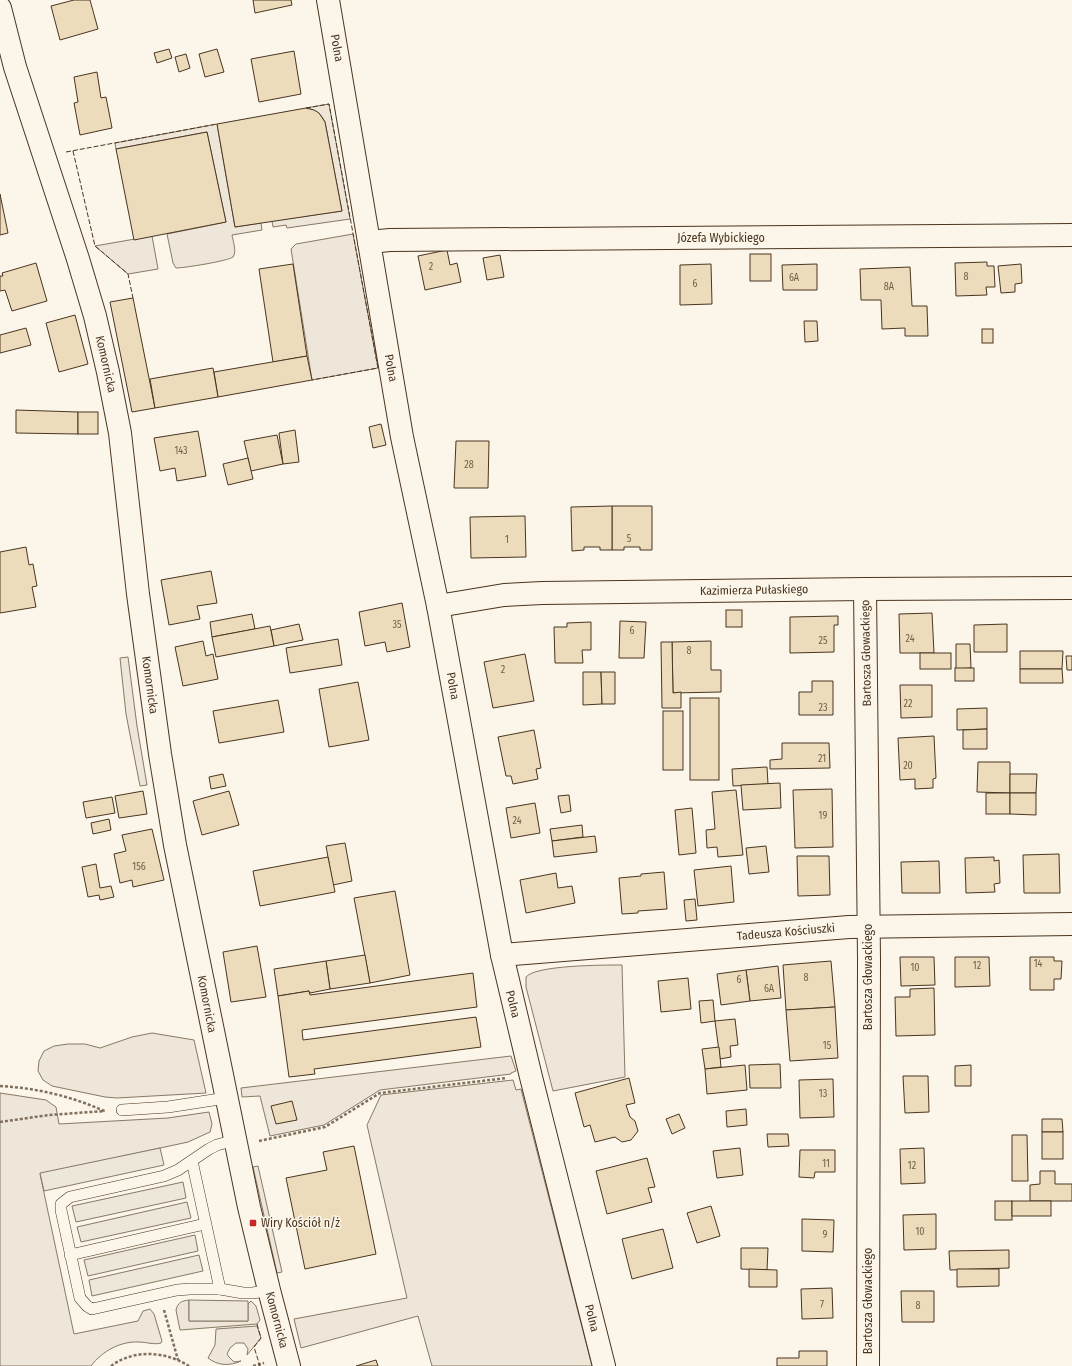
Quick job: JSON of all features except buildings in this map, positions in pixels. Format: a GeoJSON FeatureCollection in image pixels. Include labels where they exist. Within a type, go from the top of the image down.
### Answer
{"type":"FeatureCollection","features":[{"type":"Feature","properties":{"kind":"street","name":"Polna"},"geometry":{"type":"LineString","coordinates":[[328,0],[402,437],[438,606],[502,955],[530,1077],[604,1366]]}},
{"type":"Feature","properties":{"kind":"street","name":"Komornicka"},"geometry":{"type":"LineString","coordinates":[[0,8],[16,67],[80,265],[100,335],[108,372],[120,433],[138,594],[164,779],[175,845],[226,1098],[244,1141],[269,1290],[289,1366]]}},
{"type":"Feature","properties":{"kind":"street","name":"Józefa Wybickiego"},"geometry":{"type":"LineString","coordinates":[[369,242],[390,240],[1072,235]]}},
{"type":"Feature","properties":{"kind":"street","name":"Kazimierza Pułaskiego"},"geometry":{"type":"LineString","coordinates":[[438,606],[504,595],[542,593],[1072,588]]}},
{"type":"Feature","properties":{"kind":"street","name":"Bartosza Głowackiego"},"geometry":{"type":"LineString","coordinates":[[865,589],[868,927],[868,1366]]}},
{"type":"Feature","properties":{"kind":"street","name":"Tadeusza Kościuszki"},"geometry":{"type":"LineString","coordinates":[[502,955],[830,928],[1072,924]]}},
{"type":"Feature","properties":{"kind":"lane"},"geometry":{"type":"LineString","coordinates":[[122,1110],[168,1108],[226,1098]]}},
{"type":"Feature","properties":{"kind":"lane"},"geometry":{"type":"LineString","coordinates":[[244,1141],[217,1145],[178,1170],[164,1176],[70,1197],[65,1200],[60,1210],[80,1298],[92,1309],[159,1294],[190,1289],[220,1289],[252,1293],[269,1290]]}},
{"type":"Feature","properties":{"kind":"lane"},"geometry":{"type":"LineString","coordinates":[[192,1161],[220,1289]]}},
{"type":"Feature","properties":{"kind":"lane"},"geometry":{"type":"LineString","coordinates":[[70,1254],[205,1224]]}},
{"type":"Feature","properties":{"kind":"path"},"geometry":{"type":"LineString","coordinates":[[244,1141],[325,1127],[380,1093],[512,1078]]}},
{"type":"Feature","properties":{"kind":"path"},"geometry":{"type":"LineString","coordinates":[[0,1086],[64,1095],[105,1111]]}},
{"type":"Feature","properties":{"kind":"path"},"geometry":{"type":"LineString","coordinates":[[0,1122],[49,1115],[122,1110]]}},
{"type":"Feature","properties":{"kind":"path"},"geometry":{"type":"LineString","coordinates":[[159,1294],[178,1360]]}},
{"type":"Feature","properties":{"kind":"path"},"geometry":{"type":"LineString","coordinates":[[111,1366],[119,1360],[132,1355],[149,1354],[166,1356],[189,1366]]}},
{"type":"Feature","properties":{"kind":"shaded area"},"geometry":{"type":"Polygon","coordinates":[[[329,104],[350,219],[287,228],[286,225],[273,227],[272,221],[342,211],[325,122],[322,116],[317,112],[306,108],[329,104]]]}},
{"type":"Feature","properties":{"kind":"shaded area"},"geometry":{"type":"Polygon","coordinates":[[[217,124],[235,227],[261,223],[262,230],[232,235],[235,252],[233,257],[229,259],[176,268],[173,263],[167,234],[226,222],[207,132],[116,149],[115,143],[217,124]]]}},
{"type":"Feature","properties":{"kind":"shaded area"},"geometry":{"type":"Polygon","coordinates":[[[353,234],[378,368],[312,380],[291,249],[296,244],[353,234]]]}},
{"type":"Feature","properties":{"kind":"shaded area"},"geometry":{"type":"Polygon","coordinates":[[[152,236],[158,269],[128,274],[95,246],[152,236]]]}},
{"type":"Feature","properties":{"kind":"shaded area"},"geometry":{"type":"Polygon","coordinates":[[[128,657],[137,726],[147,785],[140,786],[126,714],[120,658],[128,657]]]}},
{"type":"Feature","properties":{"kind":"shaded area"},"geometry":{"type":"Polygon","coordinates":[[[622,965],[625,1077],[553,1091],[526,987],[526,977],[532,973],[556,968],[622,965]]]}},
{"type":"Feature","properties":{"kind":"shaded area"},"geometry":{"type":"Polygon","coordinates":[[[152,1033],[194,1040],[206,1093],[117,1098],[105,1097],[52,1086],[43,1080],[38,1071],[39,1061],[44,1051],[54,1046],[85,1044],[100,1048],[132,1037],[152,1033]]]}},
{"type":"Feature","properties":{"kind":"shaded area"},"geometry":{"type":"Polygon","coordinates":[[[511,1056],[516,1071],[511,1074],[380,1090],[324,1125],[270,1136],[260,1096],[242,1097],[241,1088],[511,1056]]]}},
{"type":"Feature","properties":{"kind":"shaded area"},"geometry":{"type":"Polygon","coordinates":[[[513,1080],[516,1090],[521,1089],[592,1366],[432,1366],[418,1316],[301,1348],[294,1319],[407,1298],[367,1125],[381,1095],[513,1080]]]}},
{"type":"Feature","properties":{"kind":"shaded area"},"geometry":{"type":"Polygon","coordinates":[[[0,1093],[46,1100],[56,1107],[59,1124],[168,1118],[209,1112],[212,1124],[210,1132],[188,1142],[40,1174],[74,1334],[138,1321],[143,1311],[150,1309],[154,1314],[162,1341],[161,1343],[125,1343],[106,1352],[91,1366],[0,1366],[0,1093]]]}},
{"type":"Feature","properties":{"kind":"shaded area"},"geometry":{"type":"Polygon","coordinates":[[[160,1148],[164,1165],[44,1191],[40,1173],[160,1148]]]}},
{"type":"Feature","properties":{"kind":"shaded area"},"geometry":{"type":"Polygon","coordinates":[[[258,1166],[282,1272],[277,1273],[253,1167],[258,1166]]]}},
{"type":"Feature","properties":{"kind":"shaded area"},"geometry":{"type":"Polygon","coordinates":[[[183,1182],[186,1198],[76,1222],[72,1206],[183,1182]]]}},
{"type":"Feature","properties":{"kind":"shaded area"},"geometry":{"type":"Polygon","coordinates":[[[187,1202],[191,1218],[81,1242],[77,1227],[187,1202]]]}},
{"type":"Feature","properties":{"kind":"shaded area"},"geometry":{"type":"Polygon","coordinates":[[[195,1235],[198,1251],[88,1276],[84,1260],[195,1235]]]}},
{"type":"Feature","properties":{"kind":"shaded area"},"geometry":{"type":"Polygon","coordinates":[[[199,1255],[203,1271],[92,1296],[89,1280],[199,1255]]]}},
{"type":"Feature","properties":{"kind":"shaded area"},"geometry":{"type":"Polygon","coordinates":[[[189,1300],[189,1321],[248,1321],[248,1304],[251,1301],[256,1306],[260,1320],[257,1324],[180,1330],[176,1310],[181,1302],[189,1300]]]}},
{"type":"Feature","properties":{"kind":"shaded area"},"geometry":{"type":"Polygon","coordinates":[[[189,1300],[248,1301],[248,1321],[189,1321],[189,1300]]]}},
{"type":"Feature","properties":{"kind":"shaded area"},"geometry":{"type":"Polygon","coordinates":[[[257,1326],[261,1338],[247,1355],[248,1349],[244,1343],[236,1343],[230,1348],[227,1354],[234,1362],[241,1361],[233,1364],[220,1364],[208,1358],[215,1345],[216,1329],[257,1326]]]}},
{"type":"Feature","properties":{"kind":"fence"},"geometry":{"type":"LineString","coordinates":[[306,108],[329,104],[378,368],[312,380]]}},
{"type":"Feature","properties":{"kind":"fence"},"geometry":{"type":"LineString","coordinates":[[66,152],[217,124]]}},
{"type":"Feature","properties":{"kind":"fence"},"geometry":{"type":"LineString","coordinates":[[73,151],[95,246],[128,274],[133,298]]}},
{"type":"Feature","properties":{"kind":"fence"},"geometry":{"type":"LineString","coordinates":[[257,1324],[261,1338],[254,1347],[260,1366]]}},
{"type":"Feature","properties":{"kind":"place","name":"Wiry Kościół n/ż"},"geometry":{"type":"Point","coordinates":[253,1223]}}]}
